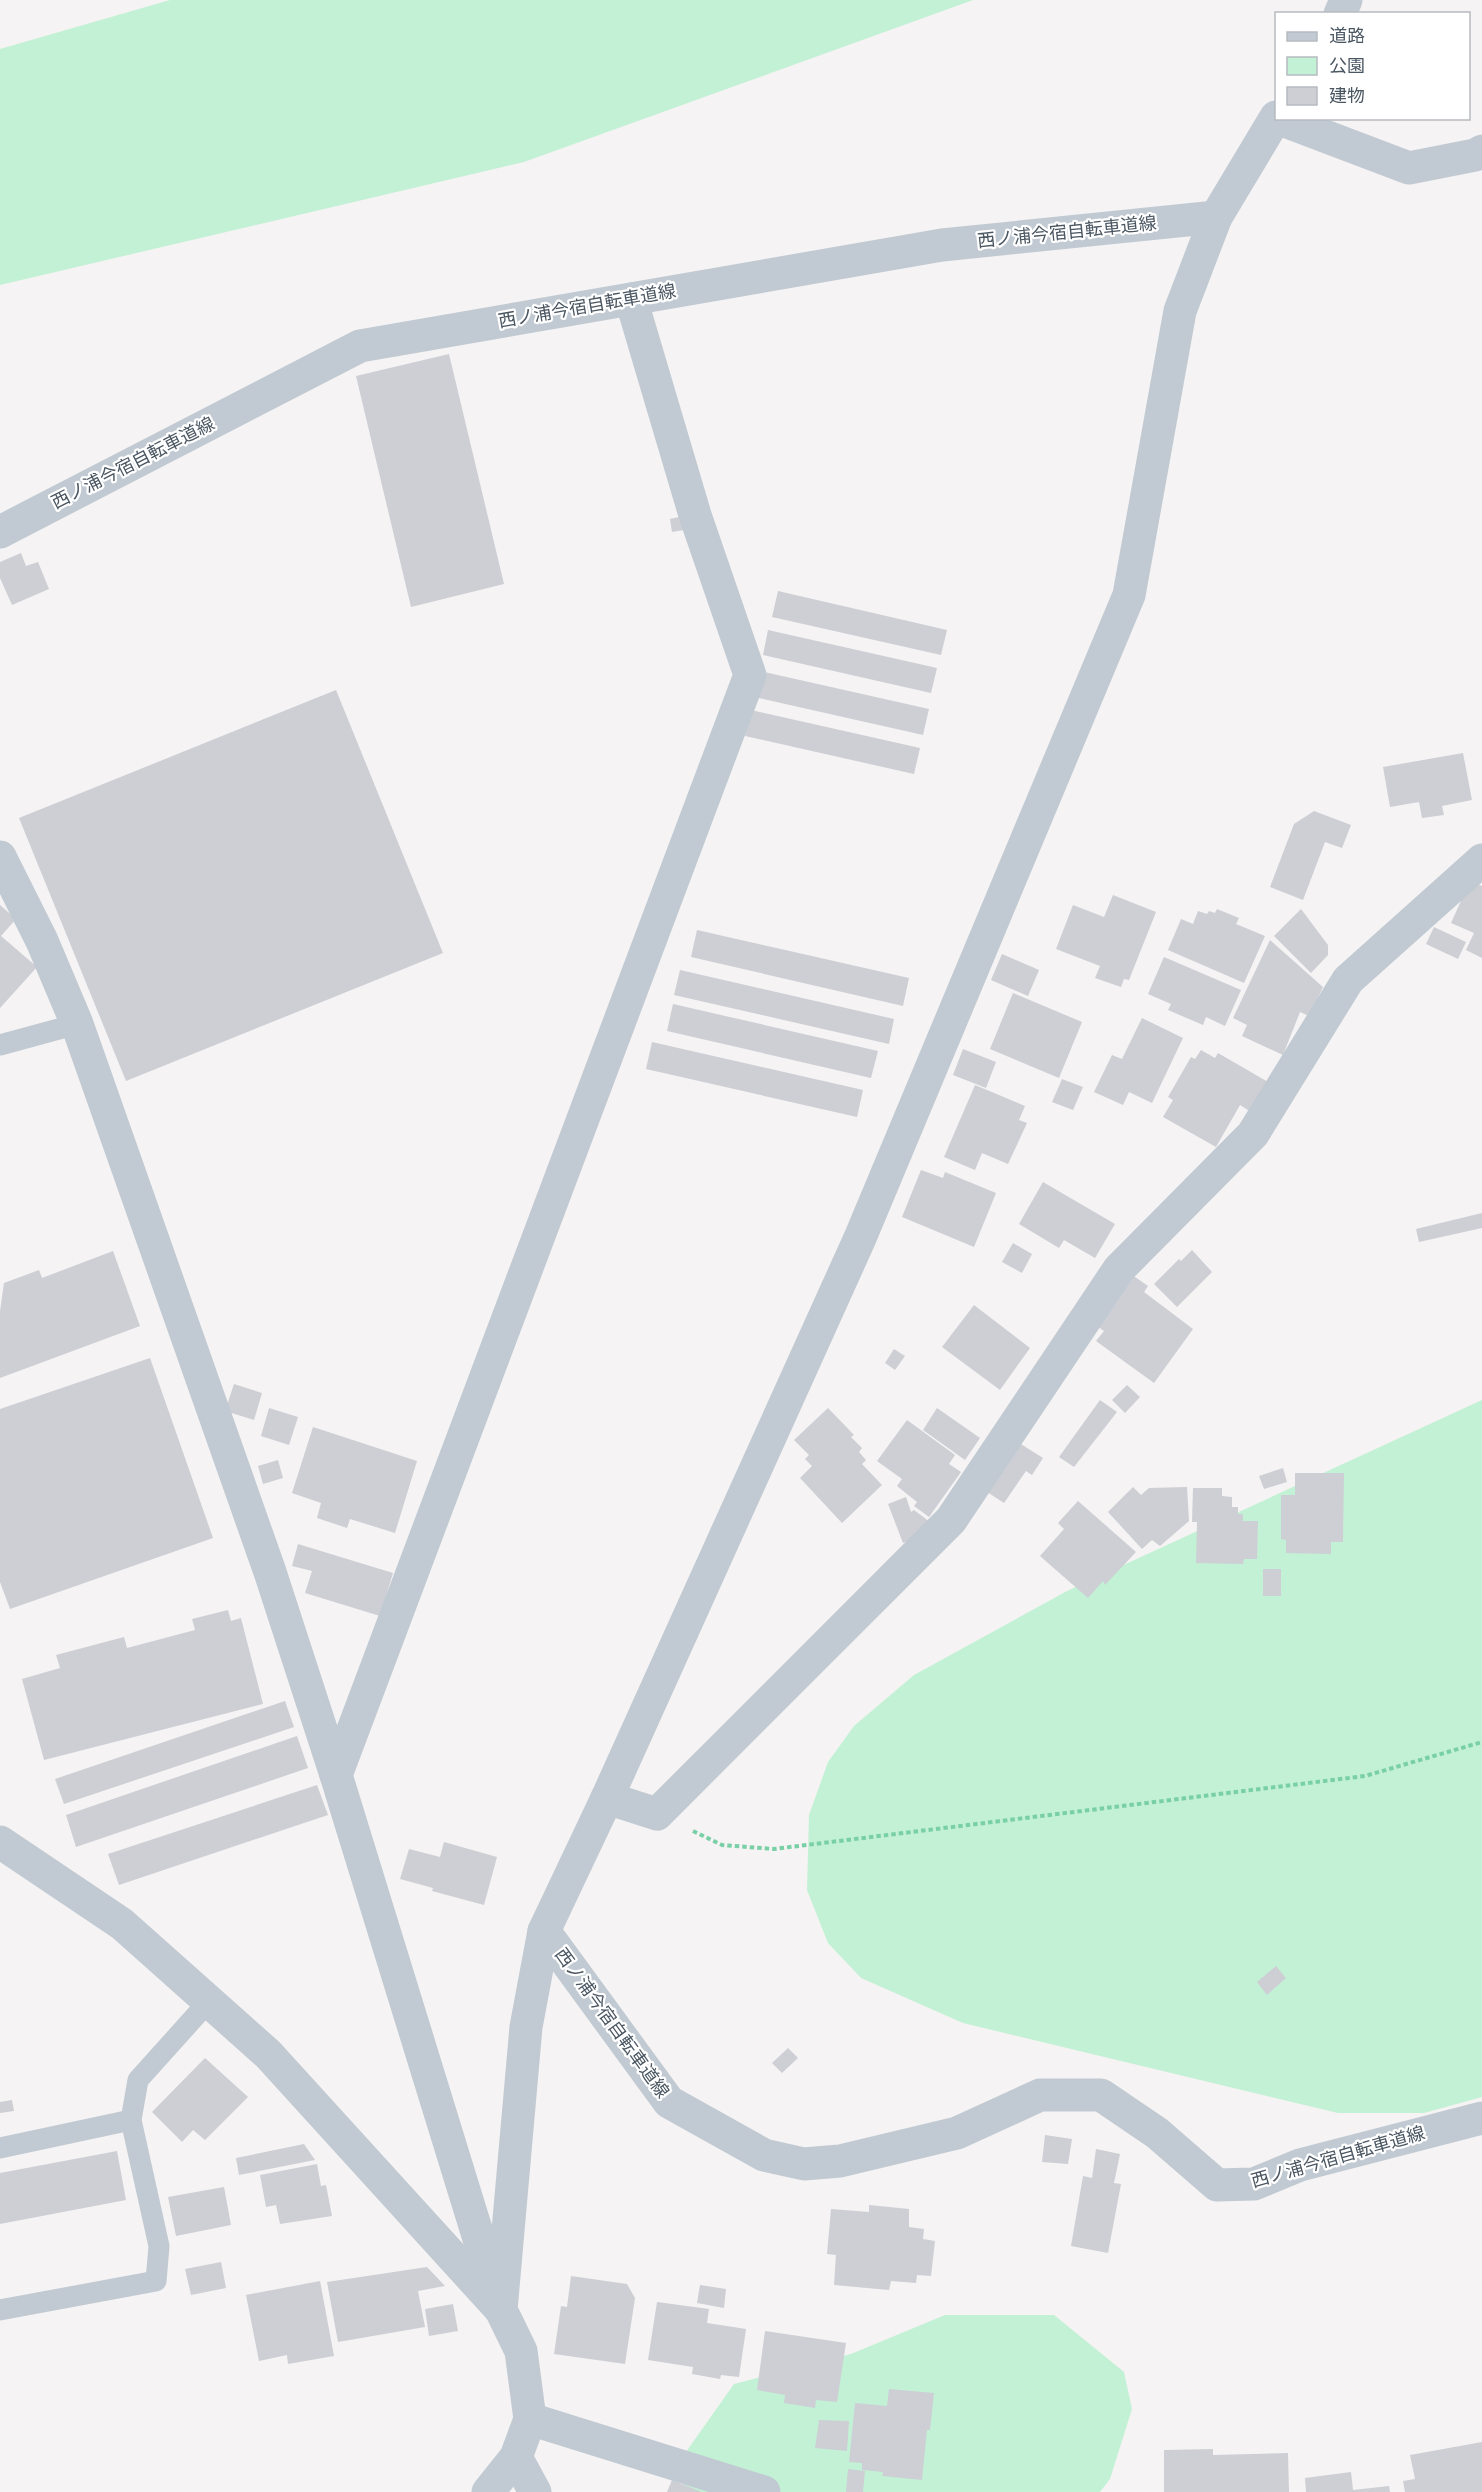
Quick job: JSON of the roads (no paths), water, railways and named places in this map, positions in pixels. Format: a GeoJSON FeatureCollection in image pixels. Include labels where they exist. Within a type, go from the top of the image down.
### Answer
{"type":"FeatureCollection","features":[{"type":"Feature","properties":{"kind":"street"},"geometry":{"type":"LineString","coordinates":[[501,2310],[526,2027],[544,1931],[607,1798],[860,1238],[1129,595],[1180,311],[1216,217],[1276,120]]}},
{"type":"Feature","properties":{"kind":"street"},"geometry":{"type":"LineString","coordinates":[[1282,120],[1409,168],[1475,155],[1482,151]]}},
{"type":"Feature","properties":{"kind":"street","name":"西ノ浦今宿自転車道線"},"geometry":{"type":"LineString","coordinates":[[0,532],[360,346],[942,245],[1216,217]]}},
{"type":"Feature","properties":{"kind":"street"},"geometry":{"type":"LineString","coordinates":[[336,1775],[750,675],[695,515],[631,298]]}},
{"type":"Feature","properties":{"kind":"street"},"geometry":{"type":"LineString","coordinates":[[0,857],[42,942],[77,1024],[270,1572],[336,1775],[501,2310],[521,2351],[530,2419],[516,2457],[488,2492]]}},
{"type":"Feature","properties":{"kind":"street"},"geometry":{"type":"LineString","coordinates":[[607,1798],[657,1814],[951,1520],[1119,1269],[1253,1134],[1348,980],[1482,861]]}},
{"type":"Feature","properties":{"kind":"street"},"geometry":{"type":"LineString","coordinates":[[0,1842],[122,1924],[268,2054],[501,2310]]}},
{"type":"Feature","properties":{"kind":"street","name":"西ノ浦今宿自転車道線"},"geometry":{"type":"LineString","coordinates":[[544,1931],[669,2102],[764,2155],[804,2164],[840,2160],[957,2133],[1040,2095],[1101,2095],[1157,2133],[1217,2185],[1254,2184],[1300,2165],[1482,2118]]}},
{"type":"Feature","properties":{"kind":"street"},"geometry":{"type":"LineString","coordinates":[[530,2419],[764,2492]]}},
{"type":"Feature","properties":{"kind":"street"},"geometry":{"type":"LineString","coordinates":[[516,2457],[535,2492]]}},
{"type":"Feature","properties":{"kind":"lane"},"geometry":{"type":"LineString","coordinates":[[0,1046],[77,1024]]}},
{"type":"Feature","properties":{"kind":"lane"},"geometry":{"type":"LineString","coordinates":[[0,2310],[156,2281],[159,2246],[131,2120],[138,2080],[208,2001]]}},
{"type":"Feature","properties":{"kind":"lane"},"geometry":{"type":"LineString","coordinates":[[0,2148],[131,2120]]}}]}
